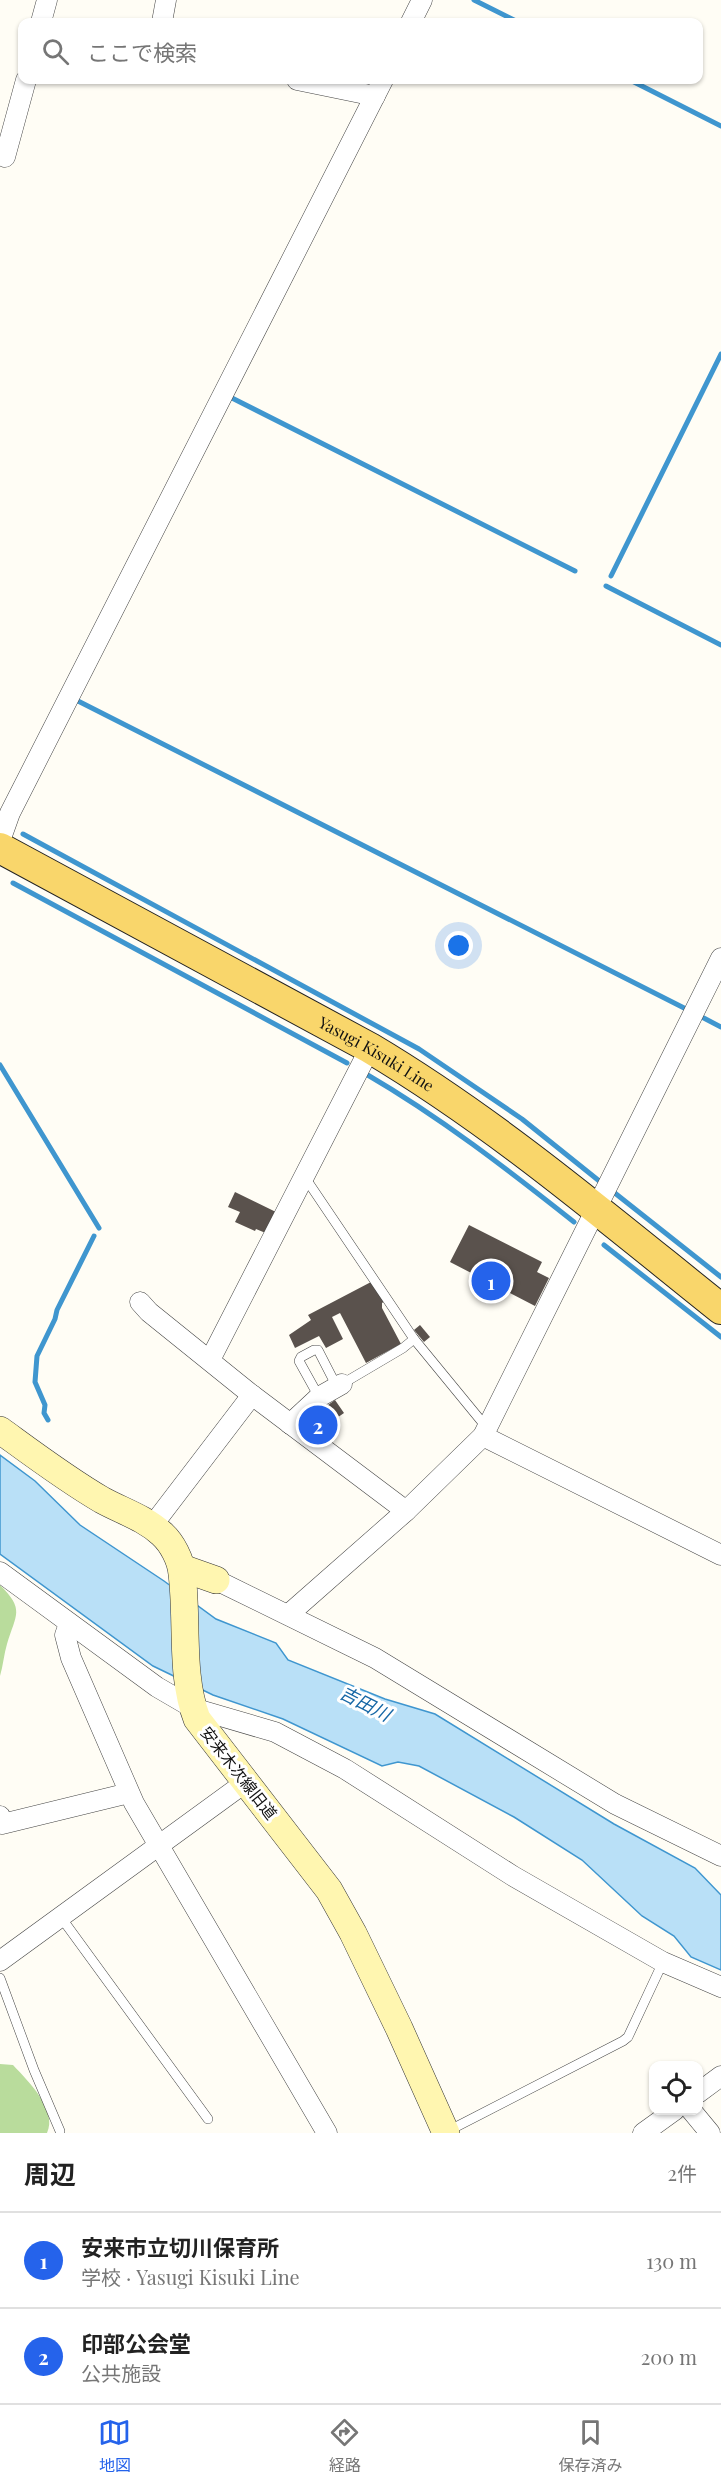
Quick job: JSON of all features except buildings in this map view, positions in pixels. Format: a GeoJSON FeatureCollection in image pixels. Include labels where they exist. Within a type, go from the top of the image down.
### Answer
{"type":"FeatureCollection","features":[{"type":"Feature","properties":{"kind":"main road","name":"Yasugi Kisuki Line"},"geometry":{"type":"LineString","coordinates":[[0,848],[370,1048],[429,1083],[597,1210],[721,1309]]}},
{"type":"Feature","properties":{"kind":"street"},"geometry":{"type":"LineString","coordinates":[[42,18],[46,0]]}},
{"type":"Feature","properties":{"kind":"street"},"geometry":{"type":"LineString","coordinates":[[163,18],[166,0]]}},
{"type":"Feature","properties":{"kind":"street"},"geometry":{"type":"LineString","coordinates":[[413,18],[422,0]]}},
{"type":"Feature","properties":{"kind":"street"},"geometry":{"type":"LineString","coordinates":[[5,157],[25,84]]}},
{"type":"Feature","properties":{"kind":"street"},"geometry":{"type":"LineString","coordinates":[[0,841],[10,813],[379,88],[338,84]]}},
{"type":"Feature","properties":{"kind":"street"},"geometry":{"type":"LineString","coordinates":[[289,1614],[406,1511],[485,1432],[721,958]]}},
{"type":"Feature","properties":{"kind":"street"},"geometry":{"type":"LineString","coordinates":[[210,1360],[370,1048]]}},
{"type":"Feature","properties":{"kind":"street"},"geometry":{"type":"LineString","coordinates":[[140,1302],[149,1312],[252,1395],[406,1511]]}},
{"type":"Feature","properties":{"kind":"street"},"geometry":{"type":"LineString","coordinates":[[290,1424],[319,1397],[340,1385]]}},
{"type":"Feature","properties":{"kind":"street"},"geometry":{"type":"LineString","coordinates":[[152,1526],[252,1395]]}},
{"type":"Feature","properties":{"kind":"street","name":"安来木次線旧道"},"geometry":{"type":"LineString","coordinates":[[0,1430],[66,1478],[152,1526],[174,1549],[182,1572],[191,1701],[203,1730],[316,1871],[340,1910],[399,2028],[446,2133]]}},
{"type":"Feature","properties":{"kind":"street"},"geometry":{"type":"LineString","coordinates":[[485,1432],[721,1555]]}},
{"type":"Feature","properties":{"kind":"street"},"geometry":{"type":"LineString","coordinates":[[0,1572],[157,1688],[275,1732],[345,1769],[513,1876],[663,1962],[721,1987]]}},
{"type":"Feature","properties":{"kind":"street"},"geometry":{"type":"LineString","coordinates":[[182,1572],[216,1580],[289,1614],[410,1677],[615,1804],[721,1856]]}},
{"type":"Feature","properties":{"kind":"street"},"geometry":{"type":"LineString","coordinates":[[69,1624],[65,1635],[71,1658],[129,1793],[327,2133]]}},
{"type":"Feature","properties":{"kind":"street"},"geometry":{"type":"LineString","coordinates":[[0,1961],[246,1782]]}},
{"type":"Feature","properties":{"kind":"street"},"geometry":{"type":"LineString","coordinates":[[0,1816],[2,1824],[129,1793]]}},
{"type":"Feature","properties":{"kind":"street"},"geometry":{"type":"LineString","coordinates":[[703,2090],[721,2076]]}},
{"type":"Feature","properties":{"kind":"street"},"geometry":{"type":"LineString","coordinates":[[643,2133],[668,2115]]}},
{"type":"Feature","properties":{"kind":"street"},"geometry":{"type":"LineString","coordinates":[[695,2115],[710,2133]]}},
{"type":"Feature","properties":{"kind":"lane"},"geometry":{"type":"LineString","coordinates":[[304,1176],[414,1339],[485,1432]]}},
{"type":"Feature","properties":{"kind":"lane"},"geometry":{"type":"LineString","coordinates":[[319,1397],[300,1357],[318,1350],[340,1385],[403,1348],[414,1339]]}},
{"type":"Feature","properties":{"kind":"lane"},"geometry":{"type":"LineString","coordinates":[[60,1916],[208,2119]]}},
{"type":"Feature","properties":{"kind":"lane"},"geometry":{"type":"LineString","coordinates":[[446,2133],[623,2041],[628,2037],[663,1962]]}},
{"type":"Feature","properties":{"kind":"lane"},"geometry":{"type":"LineString","coordinates":[[0,1978],[34,2070],[60,2131]]}},
{"type":"Feature","properties":{"kind":"green space"},"geometry":{"type":"Polygon","coordinates":[[[0,1585],[13,1601],[16,1613],[0,1676],[0,1585]]]}},
{"type":"Feature","properties":{"kind":"green space"},"geometry":{"type":"Polygon","coordinates":[[[0,2064],[13,2065],[40,2096],[48,2115],[47,2133],[0,2133],[0,2064]]]}},
{"type":"Feature","properties":{"kind":"water","name":"吉田川"},"geometry":{"type":"Polygon","coordinates":[[[0,1455],[35,1481],[80,1525],[216,1619],[276,1643],[288,1660],[385,1699],[435,1714],[614,1824],[695,1868],[721,1895],[721,1970],[691,1957],[674,1936],[642,1916],[582,1860],[514,1817],[419,1766],[398,1762],[382,1766],[283,1719],[213,1695],[153,1666],[0,1554],[0,1455]]]}},
{"type":"Feature","properties":{"kind":"waterway"},"geometry":{"type":"LineString","coordinates":[[474,0],[510,18]]}},
{"type":"Feature","properties":{"kind":"waterway"},"geometry":{"type":"LineString","coordinates":[[638,84],[721,126]]}},
{"type":"Feature","properties":{"kind":"waterway"},"geometry":{"type":"LineString","coordinates":[[611,576],[721,354]]}},
{"type":"Feature","properties":{"kind":"waterway"},"geometry":{"type":"LineString","coordinates":[[230,397],[575,571]]}},
{"type":"Feature","properties":{"kind":"waterway"},"geometry":{"type":"LineString","coordinates":[[606,586],[721,645]]}},
{"type":"Feature","properties":{"kind":"waterway"},"geometry":{"type":"LineString","coordinates":[[76,700],[690,1011]]}},
{"type":"Feature","properties":{"kind":"waterway"},"geometry":{"type":"LineString","coordinates":[[23,834],[419,1049],[522,1119],[603,1184]]}},
{"type":"Feature","properties":{"kind":"waterway"},"geometry":{"type":"LineString","coordinates":[[13,883],[347,1063]]}},
{"type":"Feature","properties":{"kind":"waterway"},"geometry":{"type":"LineString","coordinates":[[698,1015],[721,1027]]}},
{"type":"Feature","properties":{"kind":"waterway"},"geometry":{"type":"LineString","coordinates":[[0,1065],[99,1228]]}},
{"type":"Feature","properties":{"kind":"waterway"},"geometry":{"type":"LineString","coordinates":[[366,1074],[447,1126],[574,1222]]}},
{"type":"Feature","properties":{"kind":"waterway"},"geometry":{"type":"LineString","coordinates":[[611,1190],[721,1277]]}},
{"type":"Feature","properties":{"kind":"waterway"},"geometry":{"type":"LineString","coordinates":[[48,1420],[44,1413],[45,1405],[35,1382],[37,1356],[94,1236]]}},
{"type":"Feature","properties":{"kind":"waterway"},"geometry":{"type":"LineString","coordinates":[[604,1245],[721,1337]]}},
{"type":"Feature","properties":{"kind":"place","name":"安来市立切川保育所"},"geometry":{"type":"Point","coordinates":[491,1281]}},
{"type":"Feature","properties":{"kind":"place","name":"印部公会堂"},"geometry":{"type":"Point","coordinates":[318,1425]}}]}
